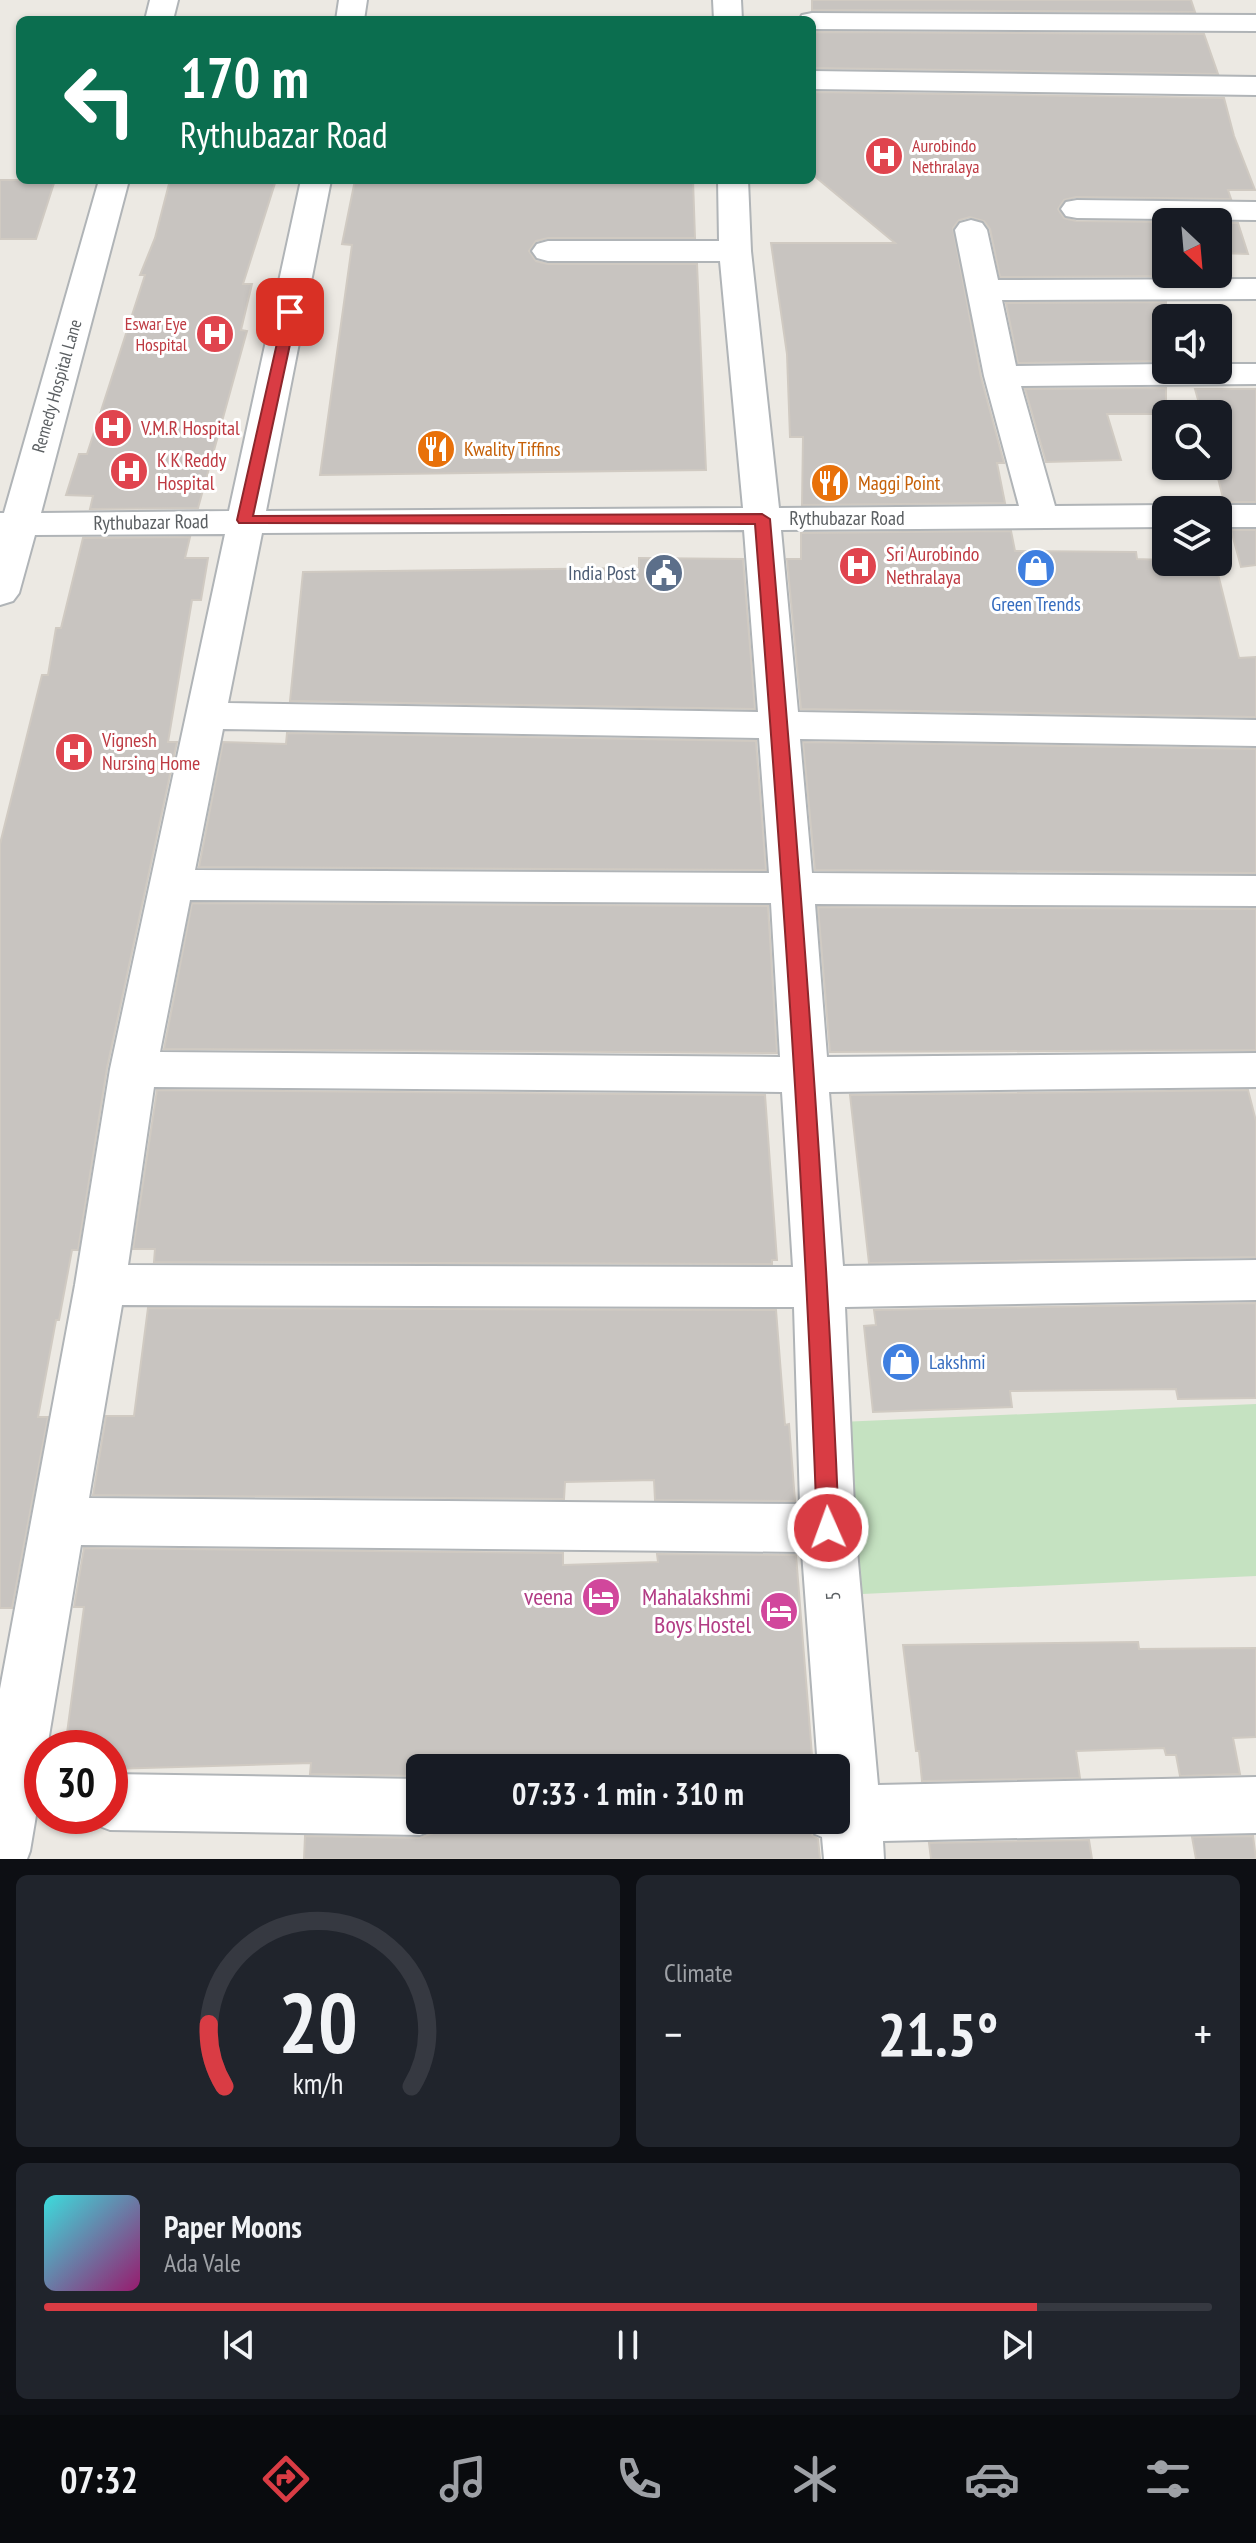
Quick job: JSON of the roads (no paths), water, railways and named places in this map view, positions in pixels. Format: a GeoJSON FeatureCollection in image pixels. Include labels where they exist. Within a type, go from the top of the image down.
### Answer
{"type":"FeatureCollection","features":[{"type":"Feature","properties":{"kind":"street"},"geometry":{"type":"LineString","coordinates":[[816,21],[1243,47]]}},
{"type":"Feature","properties":{"kind":"street"},"geometry":{"type":"LineString","coordinates":[[816,80],[1243,47]]}},
{"type":"Feature","properties":{"kind":"street","name":"Remedy Hospital Lane"},"geometry":{"type":"LineString","coordinates":[[0,593],[9,524],[113,184]]}},
{"type":"Feature","properties":{"kind":"street"},"geometry":{"type":"LineString","coordinates":[[17,1817],[58,1521],[100,1285],[133,1069],[315,184]]}},
{"type":"Feature","properties":{"kind":"street","name":"5"},"geometry":{"type":"LineString","coordinates":[[733,184],[735,251],[762,519],[792,888],[819,1287],[828,1528],[842,1754]]}},
{"type":"Feature","properties":{"kind":"street"},"geometry":{"type":"LineString","coordinates":[[1077,209],[1256,211]]}},
{"type":"Feature","properties":{"kind":"street"},"geometry":{"type":"LineString","coordinates":[[971,230],[1001,376],[1040,517]]}},
{"type":"Feature","properties":{"kind":"street"},"geometry":{"type":"LineString","coordinates":[[548,251],[735,251]]}},
{"type":"Feature","properties":{"kind":"street"},"geometry":{"type":"LineString","coordinates":[[981,290],[1256,289]]}},
{"type":"Feature","properties":{"kind":"street"},"geometry":{"type":"LineString","coordinates":[[1001,376],[1256,374]]}},
{"type":"Feature","properties":{"kind":"street","name":"Rythubazar Road"},"geometry":{"type":"LineString","coordinates":[[9,524],[1152,516]]}},
{"type":"Feature","properties":{"kind":"street"},"geometry":{"type":"LineString","coordinates":[[1232,516],[1256,516]]}},
{"type":"Feature","properties":{"kind":"street"},"geometry":{"type":"LineString","coordinates":[[205,716],[1256,733]]}},
{"type":"Feature","properties":{"kind":"street"},"geometry":{"type":"LineString","coordinates":[[170,885],[1256,891]]}},
{"type":"Feature","properties":{"kind":"street"},"geometry":{"type":"LineString","coordinates":[[133,1069],[805,1075],[1256,1070]]}},
{"type":"Feature","properties":{"kind":"street"},"geometry":{"type":"LineString","coordinates":[[100,1285],[819,1287],[1256,1280]]}},
{"type":"Feature","properties":{"kind":"street"},"geometry":{"type":"LineString","coordinates":[[58,1521],[828,1528]]}},
{"type":"Feature","properties":{"kind":"street"},"geometry":{"type":"LineString","coordinates":[[128,1802],[406,1807]]}},
{"type":"Feature","properties":{"kind":"street"},"geometry":{"type":"LineString","coordinates":[[850,1829],[1256,1805]]}},
{"type":"Feature","properties":{"kind":"place","name":"Aurobindo Nethralaya"},"geometry":{"type":"Point","coordinates":[884,156]}},
{"type":"Feature","properties":{"kind":"place","name":"Eswar Eye Hospital"},"geometry":{"type":"Point","coordinates":[215,334]}},
{"type":"Feature","properties":{"kind":"place","name":"V.M.R Hospital"},"geometry":{"type":"Point","coordinates":[113,428]}},
{"type":"Feature","properties":{"kind":"place","name":"Kwality Tiffins"},"geometry":{"type":"Point","coordinates":[436,449]}},
{"type":"Feature","properties":{"kind":"place","name":"K K Reddy Hospital"},"geometry":{"type":"Point","coordinates":[129,471]}},
{"type":"Feature","properties":{"kind":"place","name":"Maggi Point"},"geometry":{"type":"Point","coordinates":[830,483]}},
{"type":"Feature","properties":{"kind":"place","name":"Sri Aurobindo Nethralaya"},"geometry":{"type":"Point","coordinates":[858,566]}},
{"type":"Feature","properties":{"kind":"place","name":"Green Trends"},"geometry":{"type":"Point","coordinates":[1036,568]}},
{"type":"Feature","properties":{"kind":"place","name":"India Post"},"geometry":{"type":"Point","coordinates":[664,573]}},
{"type":"Feature","properties":{"kind":"place","name":"Vignesh Nursing Home"},"geometry":{"type":"Point","coordinates":[74,752]}},
{"type":"Feature","properties":{"kind":"place","name":"Lakshmi"},"geometry":{"type":"Point","coordinates":[901,1362]}},
{"type":"Feature","properties":{"kind":"place","name":"veena"},"geometry":{"type":"Point","coordinates":[601,1597]}},
{"type":"Feature","properties":{"kind":"place","name":"Mahalakshmi Boys Hostel"},"geometry":{"type":"Point","coordinates":[779,1611]}}]}
